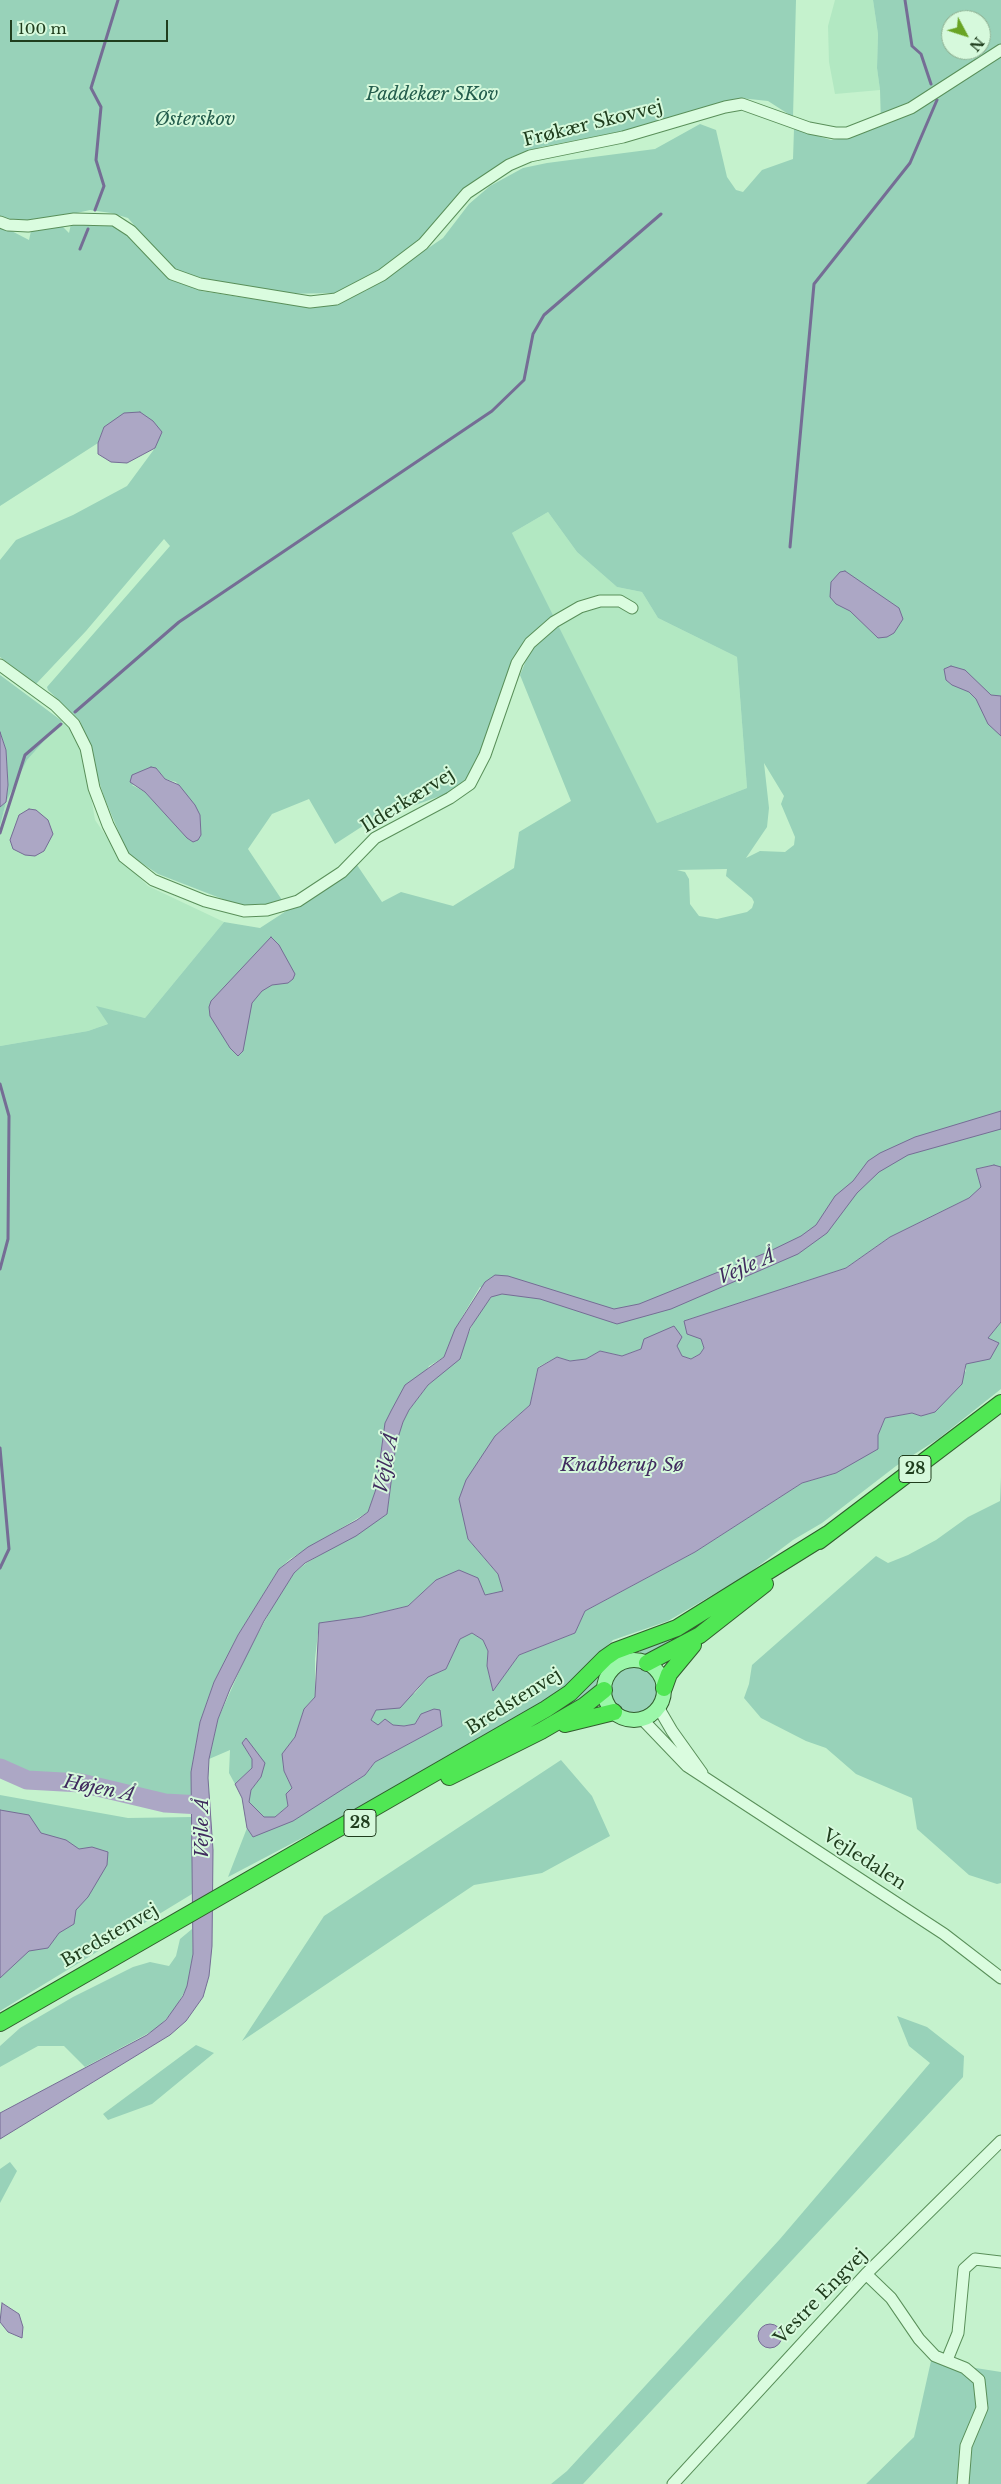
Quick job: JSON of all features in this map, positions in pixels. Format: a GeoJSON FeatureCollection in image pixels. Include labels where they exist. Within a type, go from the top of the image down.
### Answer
{"type":"FeatureCollection","features":[{"type":"Feature","properties":{"kind":"highway","name":"Bredstenvej"},"geometry":{"type":"LineString","coordinates":[[647,1663],[700,1635],[828,1534],[1001,1403]]}},
{"type":"Feature","properties":{"kind":"highway","name":"Bredstenvej"},"geometry":{"type":"LineString","coordinates":[[0,2023],[554,1704],[579,1685],[605,1658],[615,1652],[677,1628],[828,1534]]}},
{"type":"Feature","properties":{"kind":"highway","name":"Bredstenvej"},"geometry":{"type":"LineString","coordinates":[[664,1688],[669,1674],[700,1635]]}},
{"type":"Feature","properties":{"kind":"highway","name":"Bredstenvej"},"geometry":{"type":"LineString","coordinates":[[240,1885],[541,1731],[584,1706],[604,1690]]}},
{"type":"Feature","properties":{"kind":"highway","name":"Bredstenvej"},"geometry":{"type":"LineString","coordinates":[[541,1731],[614,1712]]}},
{"type":"Feature","properties":{"kind":"main road","name":"28"},"geometry":{"type":"LineString","coordinates":[[604,1690],[607,1677],[616,1667],[634,1660],[647,1663]]}},
{"type":"Feature","properties":{"kind":"main road"},"geometry":{"type":"LineString","coordinates":[[647,1663],[659,1674],[664,1688]]}},
{"type":"Feature","properties":{"kind":"main road","name":"28"},"geometry":{"type":"LineString","coordinates":[[658,1707],[664,1688]]}},
{"type":"Feature","properties":{"kind":"main road"},"geometry":{"type":"LineString","coordinates":[[604,1690],[609,1706],[614,1712],[624,1718],[642,1719],[658,1707]]}},
{"type":"Feature","properties":{"kind":"street","name":"Frøkær Skovvej"},"geometry":{"type":"LineString","coordinates":[[0,222],[28,226],[74,219],[114,220],[130,230],[172,274],[200,284],[310,302],[336,299],[382,275],[423,244],[467,193],[509,165],[530,156],[623,137],[736,105],[757,108],[809,128],[835,134],[847,133],[911,108],[1001,50]]}},
{"type":"Feature","properties":{"kind":"street","name":"Ilderkærvej"},"geometry":{"type":"LineString","coordinates":[[0,665],[55,705],[74,724],[86,748],[94,788],[108,825],[124,856],[153,880],[206,901],[244,911],[267,910],[298,901],[342,872],[375,838],[450,798],[470,784],[485,755],[516,662],[530,643],[554,622],[580,607],[600,602],[620,601],[632,608]]}},
{"type":"Feature","properties":{"kind":"street","name":"Vejledalen"},"geometry":{"type":"LineString","coordinates":[[658,1707],[676,1737],[704,1776]]}},
{"type":"Feature","properties":{"kind":"street","name":"Vejledalen"},"geometry":{"type":"LineString","coordinates":[[642,1719],[687,1766],[944,1934],[1001,1978]]}},
{"type":"Feature","properties":{"kind":"street","name":"Vestre Engvej"},"geometry":{"type":"LineString","coordinates":[[673,2484],[866,2274],[1001,2141]]}},
{"type":"Feature","properties":{"kind":"street"},"geometry":{"type":"LineString","coordinates":[[947,2360],[958,2333],[964,2269],[975,2259],[1001,2262]]}},
{"type":"Feature","properties":{"kind":"street"},"geometry":{"type":"LineString","coordinates":[[866,2274],[900,2308],[919,2339],[935,2356],[965,2368],[979,2380],[982,2392],[982,2408],[966,2446],[963,2484]]}},
{"type":"Feature","properties":{"kind":"green space"},"geometry":{"type":"Polygon","coordinates":[[[0,0],[796,0],[793,117],[768,101],[740,98],[623,131],[541,147],[509,158],[461,193],[413,247],[368,281],[336,293],[278,294],[180,273],[161,257],[128,218],[111,213],[90,210],[37,222],[16,223],[0,218],[0,0]]]}},
{"type":"Feature","properties":{"kind":"green space"},"geometry":{"type":"Polygon","coordinates":[[[835,0],[873,0],[878,34],[877,68],[880,90],[835,94],[829,62],[828,26],[835,0]]]}},
{"type":"Feature","properties":{"kind":"green space"},"geometry":{"type":"Polygon","coordinates":[[[873,0],[1001,0],[1001,1167],[994,1165],[976,1169],[982,1187],[969,1198],[890,1237],[846,1268],[684,1321],[701,1339],[704,1348],[700,1354],[691,1359],[682,1356],[677,1346],[641,1349],[622,1356],[600,1351],[586,1359],[570,1361],[557,1357],[538,1367],[530,1405],[495,1436],[467,1533],[468,1539],[498,1574],[503,1592],[485,1595],[436,1580],[408,1606],[362,1617],[319,1624],[315,1659],[315,1697],[304,1709],[295,1737],[283,1754],[284,1771],[292,1788],[286,1794],[288,1806],[275,1817],[264,1817],[249,1802],[251,1790],[261,1777],[246,1739],[242,1743],[252,1759],[252,1768],[235,1784],[229,1773],[230,1750],[209,1759],[218,1719],[248,1652],[278,1597],[294,1573],[305,1564],[387,1514],[396,1444],[403,1422],[409,1410],[428,1385],[444,1370],[462,1347],[477,1315],[493,1295],[480,1287],[462,1317],[444,1357],[429,1366],[382,1445],[376,1489],[368,1512],[290,1559],[279,1569],[238,1635],[214,1682],[200,1722],[191,1772],[192,1804],[85,1780],[30,1773],[0,1762],[0,1046],[88,1031],[108,1024],[96,1006],[145,1018],[224,922],[260,928],[357,865],[382,902],[401,892],[453,906],[514,868],[519,832],[571,801],[520,675],[532,646],[557,623],[657,823],[747,788],[737,657],[658,618],[642,592],[617,587],[577,552],[548,512],[512,533],[554,617],[543,623],[523,645],[475,765],[467,778],[451,792],[369,822],[335,844],[309,799],[272,814],[248,849],[282,900],[263,905],[238,905],[158,874],[128,854],[104,797],[80,721],[47,687],[170,546],[164,539],[86,631],[36,684],[0,657],[0,560],[16,540],[73,515],[127,486],[155,448],[104,427],[98,443],[0,506],[0,225],[29,240],[31,231],[61,225],[69,233],[71,224],[113,226],[131,235],[164,273],[201,291],[305,307],[341,302],[367,290],[443,238],[469,204],[490,186],[523,168],[547,163],[655,149],[700,124],[716,130],[727,177],[736,190],[743,192],[762,170],[793,159],[794,129],[831,140],[846,138],[881,125],[877,68],[878,34],[873,0]],[[764,763],[769,808],[767,827],[746,858],[760,851],[785,852],[794,845],[795,837],[781,804],[784,796],[764,763]],[[156,768],[132,785],[145,792],[190,840],[201,835],[200,815],[176,782],[165,779],[156,768]],[[727,869],[677,870],[685,872],[689,879],[690,904],[699,916],[717,919],[747,912],[752,908],[754,902],[752,898],[726,876],[727,869]]]}},
{"type":"Feature","properties":{"kind":"green space"},"geometry":{"type":"Polygon","coordinates":[[[548,512],[577,552],[617,587],[642,592],[658,618],[737,657],[747,788],[657,823],[512,533],[548,512]]]}},
{"type":"Feature","properties":{"kind":"green space"},"geometry":{"type":"Polygon","coordinates":[[[0,675],[62,721],[27,760],[6,802],[8,785],[6,750],[0,732],[0,675]]]}},
{"type":"Feature","properties":{"kind":"green space"},"geometry":{"type":"Polygon","coordinates":[[[62,721],[73,731],[86,767],[95,820],[124,862],[148,886],[224,922],[145,1018],[97,1007],[108,1024],[88,1031],[0,1046],[0,826],[6,802],[27,760],[62,721]]]}},
{"type":"Feature","properties":{"kind":"green space"},"geometry":{"type":"Polygon","coordinates":[[[6,802],[0,826],[0,807],[6,802]]]}},
{"type":"Feature","properties":{"kind":"green space"},"geometry":{"type":"Polygon","coordinates":[[[1001,1322],[1001,1389],[938,1439],[896,1466],[822,1523],[793,1540],[745,1576],[668,1621],[613,1640],[565,1689],[401,1786],[228,1877],[247,1828],[253,1837],[365,1775],[375,1762],[442,1726],[421,1714],[415,1724],[404,1726],[377,1725],[371,1720],[376,1710],[415,1693],[428,1677],[446,1669],[460,1639],[472,1633],[483,1640],[488,1651],[487,1666],[493,1690],[519,1655],[575,1633],[585,1611],[695,1552],[802,1483],[836,1473],[878,1435],[885,1418],[912,1413],[921,1416],[966,1371],[966,1364],[1001,1322]]]}},
{"type":"Feature","properties":{"kind":"green space"},"geometry":{"type":"Polygon","coordinates":[[[1001,1477],[1001,1883],[997,1884],[969,1875],[917,1829],[912,1798],[856,1774],[826,1748],[806,1741],[761,1718],[744,1698],[749,1684],[752,1665],[876,1556],[888,1563],[908,1555],[936,1540],[968,1517],[1000,1501],[1001,1477]]]}},
{"type":"Feature","properties":{"kind":"green space"},"geometry":{"type":"Polygon","coordinates":[[[705,1616],[708,1620],[674,1647],[648,1655],[640,1653],[640,1648],[705,1616]]]}},
{"type":"Feature","properties":{"kind":"green space"},"geometry":{"type":"Polygon","coordinates":[[[634,1667],[647,1671],[653,1677],[657,1690],[653,1703],[647,1709],[634,1713],[621,1709],[615,1703],[611,1690],[615,1677],[621,1671],[634,1667]]]}},
{"type":"Feature","properties":{"kind":"green space"},"geometry":{"type":"Polygon","coordinates":[[[597,1673],[599,1675],[594,1691],[526,1731],[597,1673]]]}},
{"type":"Feature","properties":{"kind":"green space"},"geometry":{"type":"Polygon","coordinates":[[[561,1760],[592,1796],[610,1836],[542,1873],[474,1885],[242,2041],[324,1916],[561,1760]]]}},
{"type":"Feature","properties":{"kind":"green space"},"geometry":{"type":"Polygon","coordinates":[[[0,1795],[128,1818],[193,1817],[192,1894],[0,2011],[0,1795]]]}},
{"type":"Feature","properties":{"kind":"green space"},"geometry":{"type":"Polygon","coordinates":[[[192,1929],[193,1954],[187,1987],[175,2009],[158,2028],[85,2067],[64,2046],[38,2046],[0,2067],[0,2046],[20,2028],[73,1997],[133,1967],[150,1962],[169,1966],[176,1956],[180,1939],[192,1929]]]}},
{"type":"Feature","properties":{"kind":"green space"},"geometry":{"type":"Polygon","coordinates":[[[897,2016],[927,2027],[964,2056],[963,2077],[583,2484],[551,2484],[567,2471],[780,2239],[930,2063],[909,2046],[897,2016]]]}},
{"type":"Feature","properties":{"kind":"green space"},"geometry":{"type":"Polygon","coordinates":[[[196,2045],[214,2053],[152,2104],[108,2120],[103,2114],[196,2045]]]}},
{"type":"Feature","properties":{"kind":"green space"},"geometry":{"type":"Polygon","coordinates":[[[10,2162],[17,2171],[0,2203],[0,2169],[10,2162]]]}},
{"type":"Feature","properties":{"kind":"green space"},"geometry":{"type":"Polygon","coordinates":[[[931,2361],[1001,2372],[1001,2484],[866,2484],[914,2437],[931,2361]]]}},
{"type":"Feature","properties":{"kind":"water"},"geometry":{"type":"Polygon","coordinates":[[[140,412],[153,421],[162,432],[155,448],[127,463],[111,462],[98,454],[98,443],[104,427],[124,413],[140,412]]]}},
{"type":"Feature","properties":{"kind":"water"},"geometry":{"type":"Polygon","coordinates":[[[845,571],[899,608],[903,619],[894,633],[887,637],[878,638],[850,611],[836,604],[830,597],[831,582],[840,572],[845,571]]]}},
{"type":"Feature","properties":{"kind":"water"},"geometry":{"type":"Polygon","coordinates":[[[951,666],[965,670],[991,695],[1001,696],[1001,736],[988,724],[976,699],[969,692],[952,685],[946,680],[944,669],[951,666]]]}},
{"type":"Feature","properties":{"kind":"water"},"geometry":{"type":"Polygon","coordinates":[[[0,732],[6,750],[8,785],[6,802],[0,807],[0,732]]]}},
{"type":"Feature","properties":{"kind":"water"},"geometry":{"type":"Polygon","coordinates":[[[151,767],[156,768],[165,779],[179,785],[195,805],[200,815],[201,835],[198,840],[193,842],[187,838],[145,792],[130,782],[132,775],[151,767]]]}},
{"type":"Feature","properties":{"kind":"water"},"geometry":{"type":"Polygon","coordinates":[[[29,809],[36,810],[48,820],[53,834],[44,851],[35,856],[25,855],[13,849],[10,840],[19,815],[29,809]]]}},
{"type":"Feature","properties":{"kind":"water"},"geometry":{"type":"Polygon","coordinates":[[[271,937],[279,945],[295,974],[288,983],[272,985],[262,991],[252,1003],[243,1051],[238,1056],[230,1048],[210,1016],[209,1007],[211,1001],[271,937]]]}},
{"type":"Feature","properties":{"kind":"water","name":"Vejle Å"},"geometry":{"type":"Polygon","coordinates":[[[1001,1111],[1001,1129],[908,1155],[879,1172],[857,1193],[827,1233],[798,1254],[671,1309],[617,1324],[540,1299],[502,1294],[491,1297],[470,1328],[460,1359],[428,1385],[409,1410],[403,1422],[396,1444],[387,1514],[356,1536],[305,1563],[294,1573],[264,1621],[230,1689],[218,1719],[209,1759],[208,1778],[213,1850],[212,1946],[209,1976],[203,1997],[186,2021],[170,2035],[0,2139],[0,2113],[147,2035],[166,2020],[183,1996],[187,1986],[193,1954],[191,1772],[200,1722],[214,1682],[238,1635],[279,1569],[308,1547],[368,1512],[376,1489],[385,1423],[391,1411],[405,1385],[444,1357],[455,1329],[485,1282],[495,1275],[508,1276],[614,1309],[639,1304],[768,1252],[801,1236],[816,1225],[835,1196],[853,1181],[868,1161],[880,1153],[915,1137],[1001,1111]]]}},
{"type":"Feature","properties":{"kind":"water","name":"Knabberup Sø"},"geometry":{"type":"Polygon","coordinates":[[[994,1165],[1001,1167],[1001,1322],[988,1338],[999,1343],[990,1359],[966,1364],[962,1384],[935,1412],[921,1416],[912,1413],[885,1418],[878,1435],[878,1449],[836,1473],[802,1483],[695,1552],[585,1611],[575,1633],[519,1655],[493,1691],[487,1666],[488,1651],[483,1640],[472,1633],[460,1639],[446,1669],[428,1677],[400,1708],[376,1710],[371,1720],[378,1725],[385,1719],[393,1725],[404,1726],[415,1724],[421,1714],[434,1709],[440,1710],[442,1726],[375,1762],[365,1775],[293,1821],[253,1837],[247,1828],[242,1798],[235,1784],[252,1768],[252,1759],[242,1743],[246,1738],[265,1763],[261,1777],[251,1790],[249,1802],[264,1817],[275,1817],[288,1806],[286,1794],[292,1788],[284,1771],[282,1754],[295,1737],[304,1709],[315,1697],[319,1623],[362,1617],[408,1606],[436,1580],[459,1570],[478,1578],[485,1595],[503,1591],[498,1574],[468,1539],[459,1499],[466,1480],[495,1436],[530,1405],[538,1368],[557,1357],[570,1361],[586,1359],[600,1351],[622,1356],[641,1349],[644,1339],[674,1326],[682,1337],[677,1346],[682,1356],[691,1359],[700,1354],[704,1348],[701,1339],[687,1334],[684,1321],[846,1268],[890,1237],[969,1198],[981,1187],[976,1169],[994,1165]]]}},
{"type":"Feature","properties":{"kind":"water"},"geometry":{"type":"Polygon","coordinates":[[[0,1810],[29,1815],[41,1833],[66,1840],[79,1849],[92,1847],[108,1852],[107,1865],[88,1897],[76,1910],[74,1924],[59,1933],[48,1948],[29,1951],[0,1978],[0,1810]]]}},
{"type":"Feature","properties":{"kind":"water"},"geometry":{"type":"Polygon","coordinates":[[[2,2303],[19,2314],[23,2327],[22,2338],[8,2332],[0,2322],[2,2303]]]}},
{"type":"Feature","properties":{"kind":"water"},"geometry":{"type":"Polygon","coordinates":[[[770,2324],[775,2325],[781,2331],[781,2341],[775,2347],[770,2348],[765,2347],[759,2341],[758,2336],[759,2331],[765,2325],[770,2324]]]}},
{"type":"Feature","properties":{"kind":"waterway"},"geometry":{"type":"LineString","coordinates":[[95,210],[104,186],[96,160],[101,107],[91,88],[118,0]]}},
{"type":"Feature","properties":{"kind":"waterway"},"geometry":{"type":"LineString","coordinates":[[905,0],[912,46],[921,54],[931,84]]}},
{"type":"Feature","properties":{"kind":"waterway"},"geometry":{"type":"LineString","coordinates":[[790,547],[814,284],[910,163],[937,100]]}},
{"type":"Feature","properties":{"kind":"waterway"},"geometry":{"type":"LineString","coordinates":[[75,712],[179,622],[492,411],[524,380],[533,334],[544,315],[661,214]]}},
{"type":"Feature","properties":{"kind":"waterway"},"geometry":{"type":"LineString","coordinates":[[80,249],[88,229]]}},
{"type":"Feature","properties":{"kind":"waterway"},"geometry":{"type":"LineString","coordinates":[[0,833],[25,755],[61,724]]}},
{"type":"Feature","properties":{"kind":"waterway"},"geometry":{"type":"LineString","coordinates":[[0,1084],[9,1116],[8,1239],[0,1269]]}},
{"type":"Feature","properties":{"kind":"waterway"},"geometry":{"type":"LineString","coordinates":[[0,1448],[9,1549],[0,1568]]}},
{"type":"Feature","properties":{"kind":"waterway","name":"Højen Å"},"geometry":{"type":"LineString","coordinates":[[0,1768],[27,1780],[81,1783],[165,1803],[201,1805]]}},
{"type":"Feature","properties":{"kind":"park label","name":"Paddekær SKov"},"geometry":{"type":"Point","coordinates":[432,95]}},
{"type":"Feature","properties":{"kind":"park label","name":"Østerskov"},"geometry":{"type":"Point","coordinates":[195,120]}}]}
